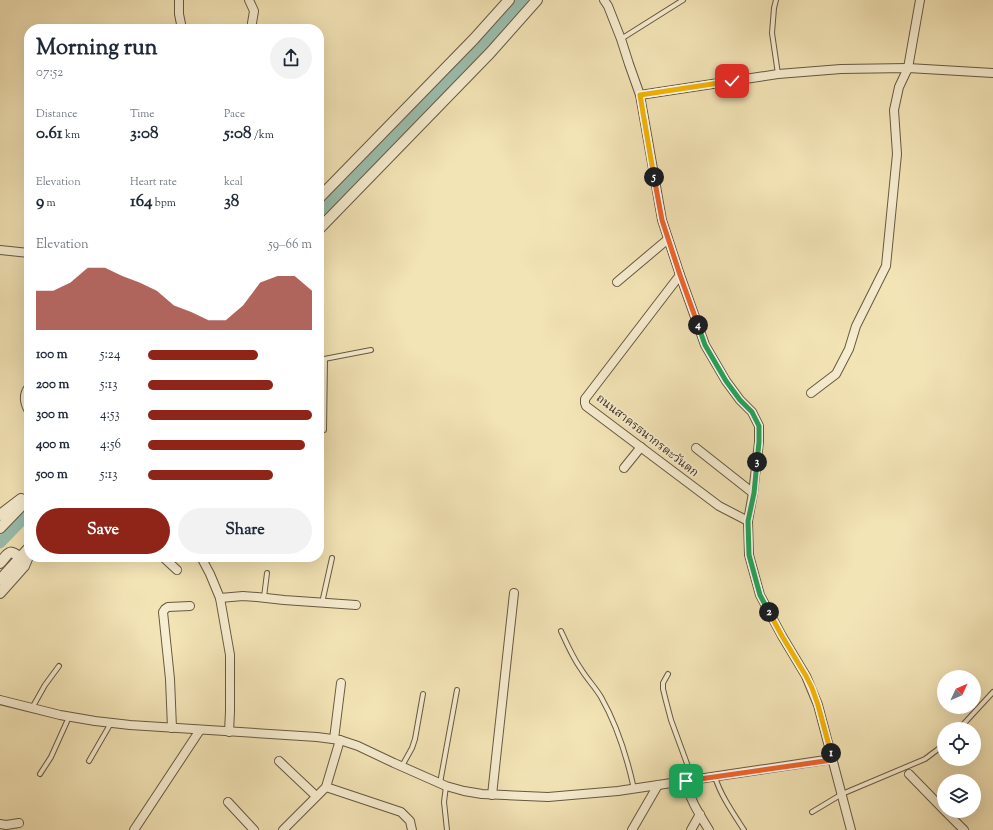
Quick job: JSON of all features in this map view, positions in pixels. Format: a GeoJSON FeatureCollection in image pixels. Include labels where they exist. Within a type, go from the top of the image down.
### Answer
{"type":"FeatureCollection","features":[{"type":"Feature","properties":{"kind":"street"},"geometry":{"type":"LineString","coordinates":[[179,0],[181,24]]}},
{"type":"Feature","properties":{"kind":"street"},"geometry":{"type":"LineString","coordinates":[[249,0],[254,11],[252,23]]}},
{"type":"Feature","properties":{"kind":"street"},"geometry":{"type":"LineString","coordinates":[[324,193],[474,39],[509,0]]}},
{"type":"Feature","properties":{"kind":"street"},"geometry":{"type":"LineString","coordinates":[[324,223],[490,53],[537,0]]}},
{"type":"Feature","properties":{"kind":"street"},"geometry":{"type":"LineString","coordinates":[[605,0],[621,39],[640,95],[662,220],[705,345],[726,381],[740,400],[752,412],[759,426],[754,493],[748,521],[749,555],[760,595],[812,688],[852,830]]}},
{"type":"Feature","properties":{"kind":"street"},"geometry":{"type":"LineString","coordinates":[[811,393],[836,374],[849,350],[856,326],[886,266],[897,154],[894,110],[899,87],[908,68],[920,0]]}},
{"type":"Feature","properties":{"kind":"street"},"geometry":{"type":"LineString","coordinates":[[640,95],[778,74],[840,69],[908,68],[993,73]]}},
{"type":"Feature","properties":{"kind":"street"},"geometry":{"type":"LineString","coordinates":[[617,282],[668,239]]}},
{"type":"Feature","properties":{"kind":"street"},"geometry":{"type":"LineString","coordinates":[[0,250],[24,252]]}},
{"type":"Feature","properties":{"kind":"street","name":"ถนนสาครธนากรตะวันตก"},"geometry":{"type":"LineString","coordinates":[[680,275],[585,400],[585,403],[586,406],[719,506],[748,521]]}},
{"type":"Feature","properties":{"kind":"street"},"geometry":{"type":"LineString","coordinates":[[624,468],[640,447]]}},
{"type":"Feature","properties":{"kind":"street"},"geometry":{"type":"LineString","coordinates":[[696,448],[754,493]]}},
{"type":"Feature","properties":{"kind":"street"},"geometry":{"type":"LineString","coordinates":[[0,515],[24,497]]}},
{"type":"Feature","properties":{"kind":"street"},"geometry":{"type":"LineString","coordinates":[[0,528],[24,503]]}},
{"type":"Feature","properties":{"kind":"street"},"geometry":{"type":"LineString","coordinates":[[0,563],[9,553],[12,552],[24,556]]}},
{"type":"Feature","properties":{"kind":"street"},"geometry":{"type":"LineString","coordinates":[[0,580],[24,557]]}},
{"type":"Feature","properties":{"kind":"street"},"geometry":{"type":"LineString","coordinates":[[0,593],[24,566],[24,562]]}},
{"type":"Feature","properties":{"kind":"street"},"geometry":{"type":"LineString","coordinates":[[169,562],[178,570]]}},
{"type":"Feature","properties":{"kind":"street"},"geometry":{"type":"LineString","coordinates":[[204,562],[220,598],[230,656],[229,732]]}},
{"type":"Feature","properties":{"kind":"street"},"geometry":{"type":"LineString","coordinates":[[492,795],[514,593]]}},
{"type":"Feature","properties":{"kind":"street"},"geometry":{"type":"LineString","coordinates":[[220,598],[243,596],[356,605]]}},
{"type":"Feature","properties":{"kind":"street"},"geometry":{"type":"LineString","coordinates":[[172,728],[170,679],[163,612],[168,608],[190,606]]}},
{"type":"Feature","properties":{"kind":"street"},"geometry":{"type":"LineString","coordinates":[[283,830],[326,787],[337,740],[341,683]]}},
{"type":"Feature","properties":{"kind":"street"},"geometry":{"type":"LineString","coordinates":[[0,700],[69,717],[111,723],[317,737],[337,740],[358,746],[443,784],[464,791],[492,795],[548,796],[618,791],[832,760]]}},
{"type":"Feature","properties":{"kind":"street"},"geometry":{"type":"LineString","coordinates":[[134,830],[200,730]]}},
{"type":"Feature","properties":{"kind":"street"},"geometry":{"type":"LineString","coordinates":[[278,761],[316,796]]}},
{"type":"Feature","properties":{"kind":"street"},"geometry":{"type":"LineString","coordinates":[[909,774],[937,802]]}},
{"type":"Feature","properties":{"kind":"street"},"geometry":{"type":"LineString","coordinates":[[690,780],[687,788],[691,799],[709,830]]}},
{"type":"Feature","properties":{"kind":"street"},"geometry":{"type":"LineString","coordinates":[[632,830],[658,785]]}},
{"type":"Feature","properties":{"kind":"street"},"geometry":{"type":"LineString","coordinates":[[326,787],[402,812],[410,821],[412,830]]}},
{"type":"Feature","properties":{"kind":"street"},"geometry":{"type":"LineString","coordinates":[[228,802],[254,830]]}},
{"type":"Feature","properties":{"kind":"street"},"geometry":{"type":"LineString","coordinates":[[691,830],[700,814]]}},
{"type":"Feature","properties":{"kind":"street"},"geometry":{"type":"LineString","coordinates":[[953,818],[964,830]]}},
{"type":"Feature","properties":{"kind":"street"},"geometry":{"type":"LineString","coordinates":[[0,824],[6,825],[19,823]]}},
{"type":"Feature","properties":{"kind":"lane"},"geometry":{"type":"LineString","coordinates":[[621,39],[683,0]]}},
{"type":"Feature","properties":{"kind":"lane"},"geometry":{"type":"LineString","coordinates":[[776,0],[772,33],[778,74]]}},
{"type":"Feature","properties":{"kind":"lane"},"geometry":{"type":"LineString","coordinates":[[324,430],[325,359],[371,350]]}},
{"type":"Feature","properties":{"kind":"lane"},"geometry":{"type":"LineString","coordinates":[[322,603],[332,558]]}},
{"type":"Feature","properties":{"kind":"lane"},"geometry":{"type":"LineString","coordinates":[[264,598],[267,573]]}},
{"type":"Feature","properties":{"kind":"lane"},"geometry":{"type":"LineString","coordinates":[[561,631],[580,669],[600,695],[609,713],[628,764],[634,788]]}},
{"type":"Feature","properties":{"kind":"lane"},"geometry":{"type":"LineString","coordinates":[[31,708],[45,685],[60,666]]}},
{"type":"Feature","properties":{"kind":"lane"},"geometry":{"type":"LineString","coordinates":[[668,674],[663,683],[663,688],[671,720],[690,780]]}},
{"type":"Feature","properties":{"kind":"lane"},"geometry":{"type":"LineString","coordinates":[[447,830],[443,784],[457,690]]}},
{"type":"Feature","properties":{"kind":"lane"},"geometry":{"type":"LineString","coordinates":[[965,722],[993,692]]}},
{"type":"Feature","properties":{"kind":"lane"},"geometry":{"type":"LineString","coordinates":[[402,766],[412,748],[415,739],[423,694]]}},
{"type":"Feature","properties":{"kind":"lane"},"geometry":{"type":"LineString","coordinates":[[40,774],[51,756],[69,717]]}},
{"type":"Feature","properties":{"kind":"lane"},"geometry":{"type":"LineString","coordinates":[[89,761],[111,723]]}},
{"type":"Feature","properties":{"kind":"lane"},"geometry":{"type":"LineString","coordinates":[[812,812],[842,794],[925,759],[937,750]]}},
{"type":"Feature","properties":{"kind":"lane"},"geometry":{"type":"LineString","coordinates":[[715,777],[724,798],[744,830]]}},
{"type":"Feature","properties":{"kind":"waterway"},"geometry":{"type":"LineString","coordinates":[[324,208],[482,46],[523,0]]}},
{"type":"Feature","properties":{"kind":"waterway"},"geometry":{"type":"LineString","coordinates":[[0,543],[24,518]]}},
{"type":"Feature","properties":{"kind":"route"},"geometry":{"type":"LineString","coordinates":[[686,781],[832,760],[818,705],[812,688],[760,595],[749,555],[748,521],[754,493],[759,426],[752,412],[740,400],[726,381],[705,345],[662,220],[640,95],[732,81]]}}]}
